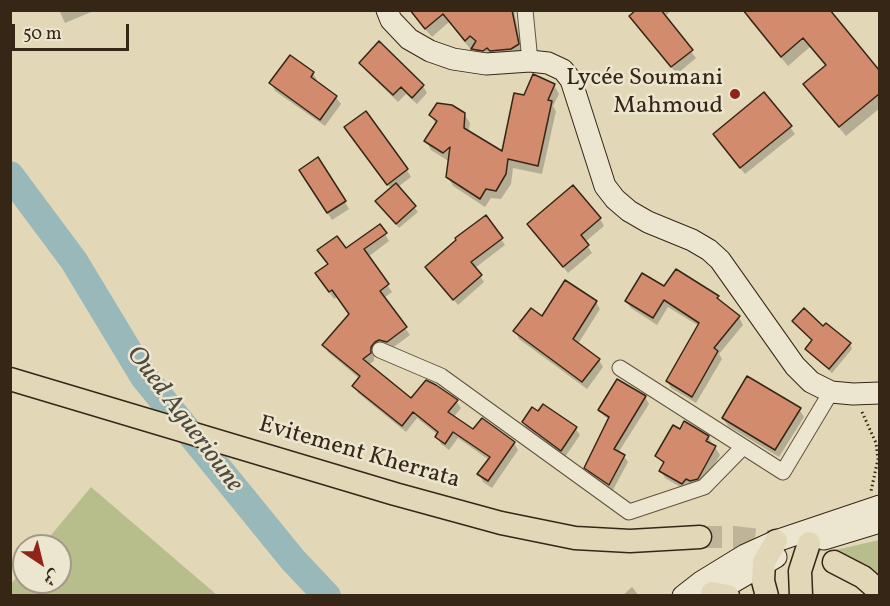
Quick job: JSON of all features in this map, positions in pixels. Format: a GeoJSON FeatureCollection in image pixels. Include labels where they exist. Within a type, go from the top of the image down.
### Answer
{"type":"FeatureCollection","features":[{"type":"Feature","properties":{"kind":"main road"},"geometry":{"type":"LineString","coordinates":[[387,10],[391,20],[409,39],[429,51],[453,59],[486,64],[531,61],[548,63],[562,70],[572,80],[605,186],[615,199],[629,211],[648,222],[709,249],[720,260],[795,366],[811,382],[831,392],[879,393]]}},
{"type":"Feature","properties":{"kind":"main road","name":"Evitement Kherrata"},"geometry":{"type":"LineString","coordinates":[[10,379],[395,494],[501,523],[575,538],[630,541],[700,537]]}},
{"type":"Feature","properties":{"kind":"main road"},"geometry":{"type":"LineString","coordinates":[[683,596],[745,555],[776,541],[874,513]]}},
{"type":"Feature","properties":{"kind":"main road"},"geometry":{"type":"LineString","coordinates":[[716,595],[764,562],[874,513]]}},
{"type":"Feature","properties":{"kind":"main road"},"geometry":{"type":"LineString","coordinates":[[767,596],[763,581],[764,562],[776,541]]}},
{"type":"Feature","properties":{"kind":"main road"},"geometry":{"type":"LineString","coordinates":[[801,596],[800,570],[808,543]]}},
{"type":"Feature","properties":{"kind":"main road"},"geometry":{"type":"LineString","coordinates":[[834,562],[863,577],[879,592]]}},
{"type":"Feature","properties":{"kind":"street"},"geometry":{"type":"LineString","coordinates":[[525,10],[531,61]]}},
{"type":"Feature","properties":{"kind":"street"},"geometry":{"type":"LineString","coordinates":[[380,350],[441,376],[629,512],[704,487],[744,447]]}},
{"type":"Feature","properties":{"kind":"street"},"geometry":{"type":"LineString","coordinates":[[620,368],[783,472],[831,392]]}},
{"type":"Feature","properties":{"kind":"path"},"geometry":{"type":"LineString","coordinates":[[853,394],[876,443],[878,459],[872,488],[874,513]]}},
{"type":"Feature","properties":{"kind":"green space"},"geometry":{"type":"Polygon","coordinates":[[[91,487],[217,595],[11,595],[12,583],[12,594],[72,594],[72,534],[52,534],[91,487]]]}},
{"type":"Feature","properties":{"kind":"green space"},"geometry":{"type":"Polygon","coordinates":[[[879,540],[879,583],[863,568],[831,551],[879,540]]]}},
{"type":"Feature","properties":{"kind":"building"},"geometry":{"type":"Polygon","coordinates":[[[410,10],[512,10],[519,44],[511,49],[490,51],[487,48],[483,51],[471,49],[476,41],[470,36],[465,41],[443,14],[425,29],[410,10]]]}},
{"type":"Feature","properties":{"kind":"building"},"geometry":{"type":"Polygon","coordinates":[[[636,10],[661,10],[693,50],[671,67],[629,16],[636,10]]]}},
{"type":"Feature","properties":{"kind":"building"},"geometry":{"type":"Polygon","coordinates":[[[743,10],[830,10],[879,70],[879,94],[839,127],[803,84],[826,65],[803,38],[781,57],[743,10]]]}},
{"type":"Feature","properties":{"kind":"building"},"geometry":{"type":"Polygon","coordinates":[[[379,41],[424,85],[412,98],[401,87],[393,95],[359,63],[379,41]]]}},
{"type":"Feature","properties":{"kind":"building"},"geometry":{"type":"Polygon","coordinates":[[[290,55],[314,72],[311,77],[337,96],[320,120],[269,83],[290,55]]]}},
{"type":"Feature","properties":{"kind":"building"},"geometry":{"type":"Polygon","coordinates":[[[533,74],[555,84],[548,100],[552,101],[538,166],[508,159],[506,174],[496,191],[486,189],[480,199],[446,177],[450,147],[443,153],[424,141],[437,121],[429,115],[437,103],[452,105],[465,113],[464,128],[502,151],[514,93],[524,95],[533,74]]]}},
{"type":"Feature","properties":{"kind":"building"},"geometry":{"type":"Polygon","coordinates":[[[764,92],[792,126],[740,168],[713,134],[764,92]]]}},
{"type":"Feature","properties":{"kind":"building"},"geometry":{"type":"Polygon","coordinates":[[[366,111],[408,169],[387,185],[344,127],[366,111]]]}},
{"type":"Feature","properties":{"kind":"building"},"geometry":{"type":"Polygon","coordinates":[[[318,157],[346,201],[327,213],[299,170],[318,157]]]}},
{"type":"Feature","properties":{"kind":"building"},"geometry":{"type":"Polygon","coordinates":[[[396,183],[416,206],[396,224],[375,201],[396,183]]]}},
{"type":"Feature","properties":{"kind":"building"},"geometry":{"type":"Polygon","coordinates":[[[573,185],[601,218],[581,235],[589,245],[563,267],[527,224],[573,185]]]}},
{"type":"Feature","properties":{"kind":"building"},"geometry":{"type":"Polygon","coordinates":[[[486,215],[503,238],[471,262],[482,275],[453,300],[425,267],[456,240],[455,238],[486,215]]]}},
{"type":"Feature","properties":{"kind":"building"},"geometry":{"type":"Polygon","coordinates":[[[380,224],[387,233],[364,249],[389,284],[380,291],[407,327],[387,342],[379,340],[375,342],[371,347],[371,353],[363,359],[411,398],[426,380],[436,385],[458,400],[448,412],[473,429],[482,418],[515,442],[488,481],[477,474],[490,457],[453,432],[445,444],[435,437],[438,432],[413,412],[402,426],[352,386],[360,376],[322,345],[349,314],[332,290],[329,292],[315,273],[328,264],[317,250],[337,236],[346,248],[380,224]]]}},
{"type":"Feature","properties":{"kind":"building"},"geometry":{"type":"Polygon","coordinates":[[[676,269],[719,296],[717,298],[740,316],[714,348],[718,351],[692,397],[666,381],[699,323],[664,300],[653,318],[625,301],[642,273],[664,286],[676,269]]]}},
{"type":"Feature","properties":{"kind":"building"},"geometry":{"type":"Polygon","coordinates":[[[565,280],[597,301],[573,339],[600,359],[582,382],[513,331],[531,308],[542,316],[565,280]]]}},
{"type":"Feature","properties":{"kind":"building"},"geometry":{"type":"Polygon","coordinates":[[[804,308],[823,326],[826,323],[851,343],[829,369],[805,349],[812,340],[792,321],[804,308]]]}},
{"type":"Feature","properties":{"kind":"building"},"geometry":{"type":"Polygon","coordinates":[[[747,376],[801,408],[775,450],[722,418],[747,376]]]}},
{"type":"Feature","properties":{"kind":"building"},"geometry":{"type":"Polygon","coordinates":[[[617,379],[646,396],[614,449],[625,455],[609,485],[584,468],[609,417],[598,410],[617,379]]]}},
{"type":"Feature","properties":{"kind":"building"},"geometry":{"type":"Polygon","coordinates":[[[543,404],[577,427],[561,451],[522,422],[532,407],[538,411],[543,404]]]}},
{"type":"Feature","properties":{"kind":"building"},"geometry":{"type":"Polygon","coordinates":[[[684,421],[709,436],[706,441],[716,446],[698,479],[690,481],[686,479],[682,484],[659,471],[664,462],[655,456],[673,425],[680,429],[684,421]]]}},
{"type":"Feature","properties":{"kind":"waterway","name":"Oued Aguerioune"},"geometry":{"type":"LineString","coordinates":[[10,175],[74,261],[144,377],[293,560],[327,596]]}},
{"type":"Feature","properties":{"kind":"tunnel"},"geometry":{"type":"LineString","coordinates":[[700,537],[734,537],[769,541],[810,551],[834,562]]}},
{"type":"Feature","properties":{"kind":"place","name":"Lycée Soumani Mahmoud"},"geometry":{"type":"Point","coordinates":[735,94]}}]}
